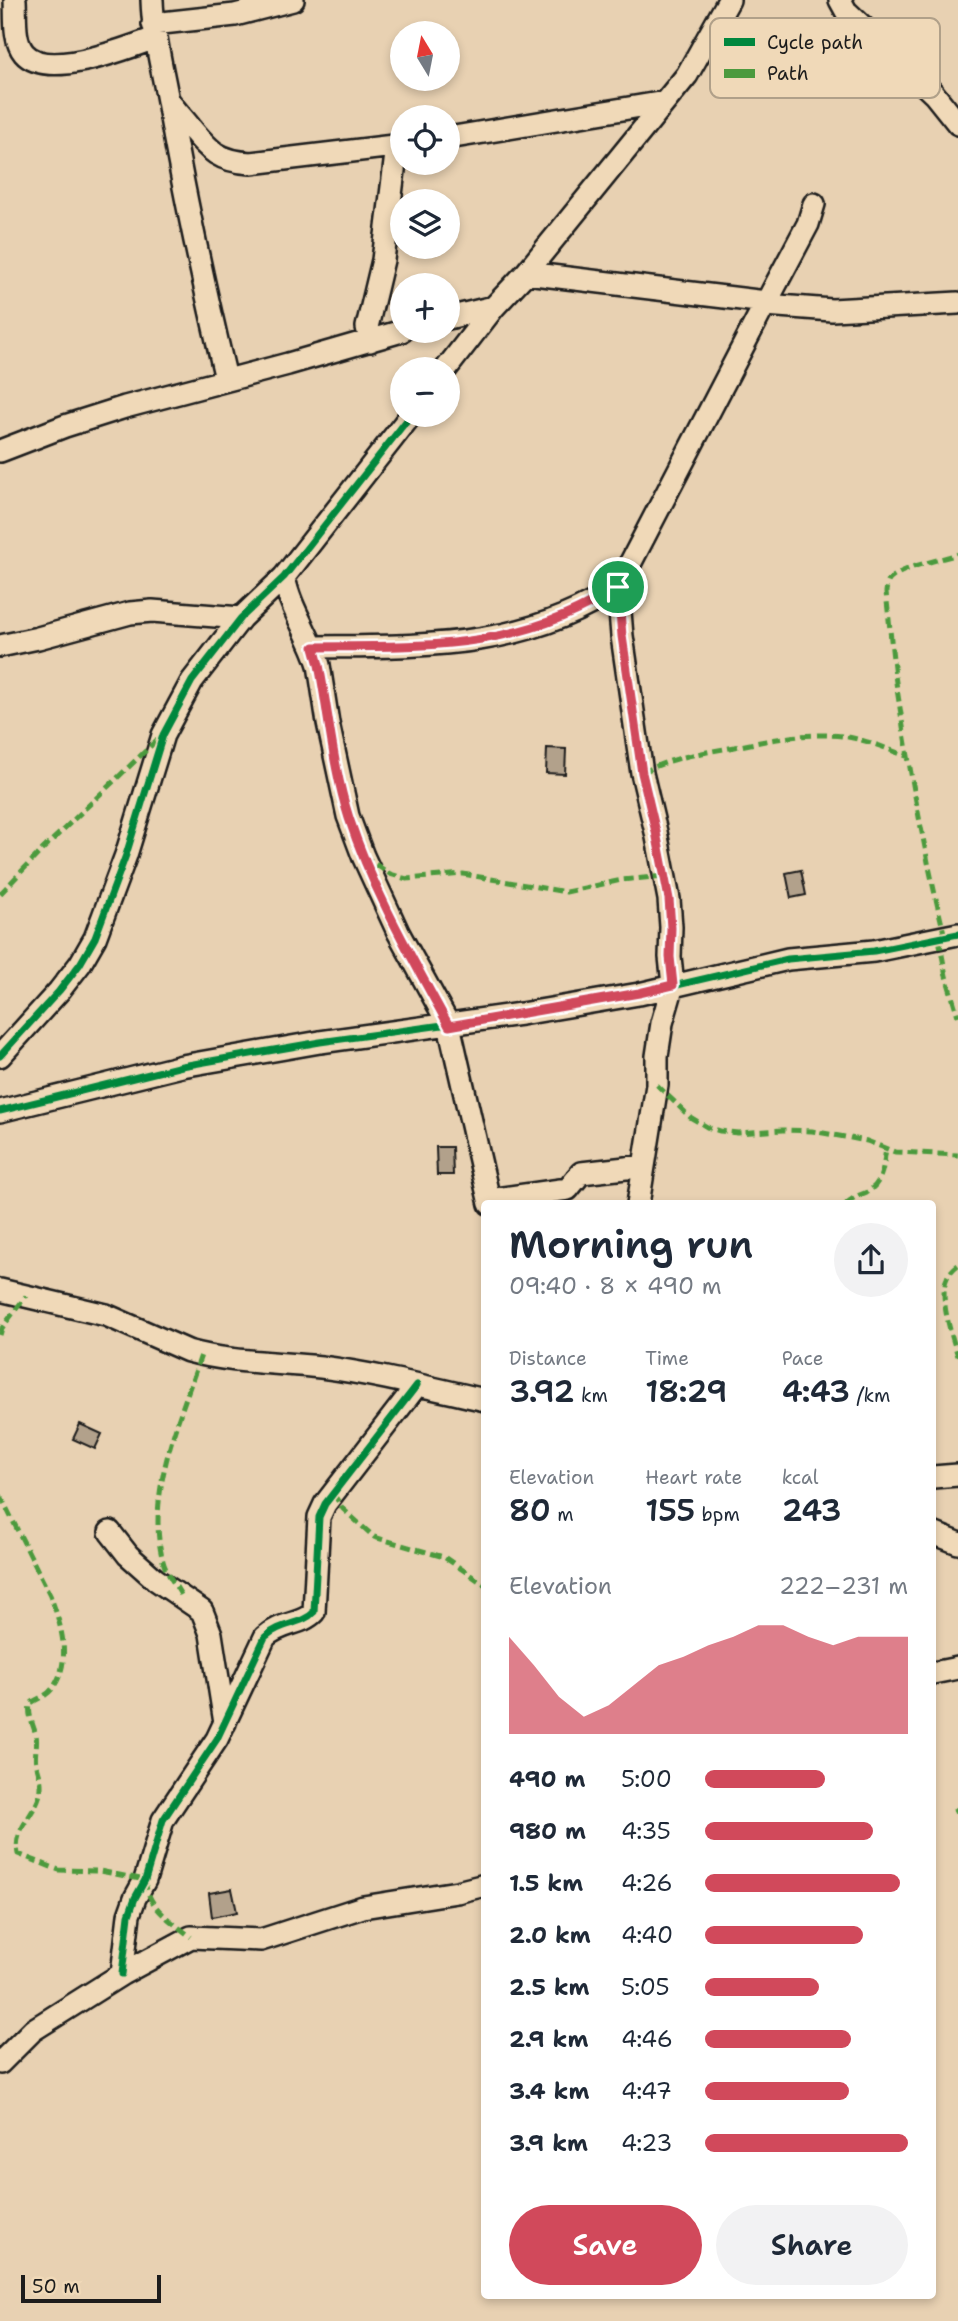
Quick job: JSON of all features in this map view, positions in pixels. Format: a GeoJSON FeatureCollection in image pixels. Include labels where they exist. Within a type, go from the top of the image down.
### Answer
{"type":"FeatureCollection","features":[{"type":"Feature","properties":{"kind":"street"},"geometry":{"type":"LineString","coordinates":[[15,0],[18,40],[25,54],[38,62],[56,63],[81,61],[119,51],[154,31],[293,0]]}},
{"type":"Feature","properties":{"kind":"street"},"geometry":{"type":"LineString","coordinates":[[152,0],[154,31],[196,252],[226,379]]}},
{"type":"Feature","properties":{"kind":"street"},"geometry":{"type":"LineString","coordinates":[[719,18],[729,0]]}},
{"type":"Feature","properties":{"kind":"street"},"geometry":{"type":"LineString","coordinates":[[840,0],[853,18]]}},
{"type":"Feature","properties":{"kind":"street"},"geometry":{"type":"LineString","coordinates":[[455,357],[687,75],[710,34]]}},
{"type":"Feature","properties":{"kind":"street"},"geometry":{"type":"LineString","coordinates":[[937,98],[958,124]]}},
{"type":"Feature","properties":{"kind":"street"},"geometry":{"type":"LineString","coordinates":[[167,99],[213,153],[233,161],[251,163],[390,146]]}},
{"type":"Feature","properties":{"kind":"street"},"geometry":{"type":"LineString","coordinates":[[460,136],[665,102]]}},
{"type":"Feature","properties":{"kind":"street"},"geometry":{"type":"LineString","coordinates":[[370,341],[368,327],[383,260],[396,175]]}},
{"type":"Feature","properties":{"kind":"street"},"geometry":{"type":"LineString","coordinates":[[639,1200],[657,1084],[657,1056],[662,1023],[673,985],[669,899],[642,773],[622,636],[618,587],[808,224],[814,204]]}},
{"type":"Feature","properties":{"kind":"street"},"geometry":{"type":"LineString","coordinates":[[526,273],[832,310],[958,303]]}},
{"type":"Feature","properties":{"kind":"street"},"geometry":{"type":"LineString","coordinates":[[460,315],[494,307]]}},
{"type":"Feature","properties":{"kind":"street"},"geometry":{"type":"LineString","coordinates":[[0,452],[65,426],[390,335]]}},
{"type":"Feature","properties":{"kind":"street"},"geometry":{"type":"LineString","coordinates":[[0,1056],[59,991],[80,964],[94,938],[126,855],[163,735],[192,681],[241,618],[284,577],[402,427]]}},
{"type":"Feature","properties":{"kind":"street"},"geometry":{"type":"LineString","coordinates":[[284,577],[288,596],[314,647],[319,665],[348,816],[398,932],[449,1026],[490,1200]]}},
{"type":"Feature","properties":{"kind":"street"},"geometry":{"type":"LineString","coordinates":[[314,647],[457,643],[502,635],[566,617],[618,587]]}},
{"type":"Feature","properties":{"kind":"street"},"geometry":{"type":"LineString","coordinates":[[0,646],[130,613],[152,611],[241,618]]}},
{"type":"Feature","properties":{"kind":"street"},"geometry":{"type":"LineString","coordinates":[[0,1111],[182,1066],[320,1042],[449,1026],[626,996],[788,959],[874,951],[958,934]]}},
{"type":"Feature","properties":{"kind":"street"},"geometry":{"type":"LineString","coordinates":[[502,1200],[568,1189],[581,1173],[644,1166]]}},
{"type":"Feature","properties":{"kind":"street"},"geometry":{"type":"LineString","coordinates":[[0,1290],[106,1315],[188,1352],[201,1355],[225,1360],[322,1367],[481,1399]]}},
{"type":"Feature","properties":{"kind":"street"},"geometry":{"type":"LineString","coordinates":[[122,1974],[130,1915],[135,1898],[145,1880],[163,1820],[210,1752],[265,1637],[273,1629],[306,1619],[314,1612],[317,1532],[322,1511],[417,1385]]}},
{"type":"Feature","properties":{"kind":"street"},"geometry":{"type":"LineString","coordinates":[[936,1477],[958,1475]]}},
{"type":"Feature","properties":{"kind":"street"},"geometry":{"type":"LineString","coordinates":[[110,1532],[128,1555],[155,1579],[202,1611],[211,1634],[225,1723]]}},
{"type":"Feature","properties":{"kind":"street"},"geometry":{"type":"LineString","coordinates":[[936,1534],[958,1543]]}},
{"type":"Feature","properties":{"kind":"street"},"geometry":{"type":"LineString","coordinates":[[936,1672],[958,1668]]}},
{"type":"Feature","properties":{"kind":"street"},"geometry":{"type":"LineString","coordinates":[[0,2063],[33,2030],[122,1974],[191,1937],[261,1940],[363,1907],[481,1886]]}},
{"type":"Feature","properties":{"kind":"building"},"geometry":{"type":"Polygon","coordinates":[[[547,748],[566,749],[565,774],[546,773],[547,748]]]}},
{"type":"Feature","properties":{"kind":"building"},"geometry":{"type":"Polygon","coordinates":[[[801,870],[806,895],[791,898],[786,873],[801,870]]]}},
{"type":"Feature","properties":{"kind":"building"},"geometry":{"type":"Polygon","coordinates":[[[436,1147],[452,1147],[453,1175],[437,1175],[436,1147]]]}},
{"type":"Feature","properties":{"kind":"building"},"geometry":{"type":"Polygon","coordinates":[[[80,1424],[102,1434],[95,1449],[73,1439],[80,1424]]]}},
{"type":"Feature","properties":{"kind":"building"},"geometry":{"type":"Polygon","coordinates":[[[232,1889],[237,1912],[212,1917],[209,1893],[232,1889]]]}},
{"type":"Feature","properties":{"kind":"marked path"},"geometry":{"type":"LineString","coordinates":[[945,937],[924,845],[907,751],[895,677],[886,593],[888,582],[900,572],[958,554]]}},
{"type":"Feature","properties":{"kind":"marked path"},"geometry":{"type":"LineString","coordinates":[[642,773],[675,759],[774,739],[815,735],[851,737],[909,757]]}},
{"type":"Feature","properties":{"kind":"marked path"},"geometry":{"type":"LineString","coordinates":[[0,894],[160,737]]}},
{"type":"Feature","properties":{"kind":"marked path"},"geometry":{"type":"LineString","coordinates":[[363,856],[390,874],[407,879],[463,874],[566,892],[622,880],[664,876]]}},
{"type":"Feature","properties":{"kind":"marked path"},"geometry":{"type":"LineString","coordinates":[[939,939],[958,1016]]}},
{"type":"Feature","properties":{"kind":"marked path"},"geometry":{"type":"LineString","coordinates":[[657,1085],[690,1117],[720,1131],[812,1131],[867,1141],[895,1152],[958,1155]]}},
{"type":"Feature","properties":{"kind":"marked path"},"geometry":{"type":"LineString","coordinates":[[852,1200],[876,1184],[886,1149]]}},
{"type":"Feature","properties":{"kind":"marked path"},"geometry":{"type":"LineString","coordinates":[[958,1265],[947,1278],[944,1295],[958,1356]]}},
{"type":"Feature","properties":{"kind":"marked path"},"geometry":{"type":"LineString","coordinates":[[0,1335],[2,1328],[26,1296]]}},
{"type":"Feature","properties":{"kind":"marked path"},"geometry":{"type":"LineString","coordinates":[[181,1595],[163,1561],[158,1510],[167,1456],[201,1355]]}},
{"type":"Feature","properties":{"kind":"marked path"},"geometry":{"type":"LineString","coordinates":[[333,1493],[343,1509],[374,1537],[444,1557],[481,1582]]}},
{"type":"Feature","properties":{"kind":"marked path"},"geometry":{"type":"LineString","coordinates":[[0,1495],[50,1595],[63,1643],[62,1667],[58,1678],[50,1692],[30,1704],[41,1790],[18,1837],[18,1854],[59,1870],[100,1871],[145,1880],[155,1906],[191,1937]]}},
{"type":"Feature","properties":{"kind":"marked path"},"geometry":{"type":"LineString","coordinates":[[953,1811],[958,1809]]}},
{"type":"Feature","properties":{"kind":"cycle path"},"geometry":{"type":"LineString","coordinates":[[0,1056],[59,991],[80,964],[95,938],[126,855],[163,735],[192,681],[241,618],[284,577],[402,427]]}},
{"type":"Feature","properties":{"kind":"cycle path"},"geometry":{"type":"LineString","coordinates":[[0,1111],[182,1066],[320,1042],[521,1014],[639,994],[788,959],[874,951],[958,934]]}},
{"type":"Feature","properties":{"kind":"cycle path"},"geometry":{"type":"LineString","coordinates":[[122,1974],[129,1915],[145,1880],[163,1820],[217,1739],[265,1637],[314,1612],[319,1517],[325,1504],[417,1385]]}},
{"type":"Feature","properties":{"kind":"route"},"geometry":{"type":"LineString","coordinates":[[618,587],[622,636],[642,773],[669,899],[673,985],[449,1026],[398,932],[348,816],[314,647],[413,646],[457,643],[502,635],[566,617],[618,587]]}}]}
